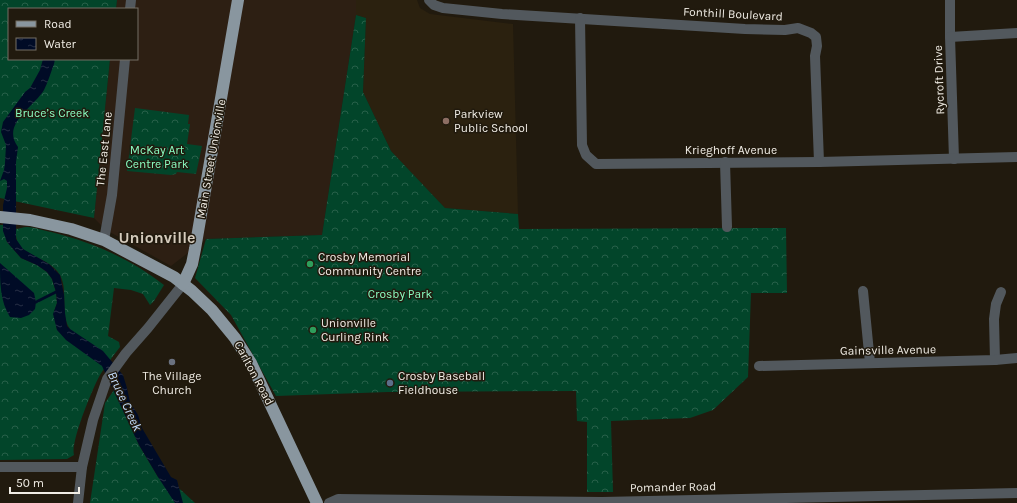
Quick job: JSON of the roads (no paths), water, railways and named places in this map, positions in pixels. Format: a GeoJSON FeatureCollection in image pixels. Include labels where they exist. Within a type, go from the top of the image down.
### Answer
{"type":"FeatureCollection","features":[{"type":"Feature","properties":{"kind":"main road","name":"Main Street Unionville"},"geometry":{"type":"LineString","coordinates":[[184,284],[192,264],[195,250],[238,0]]}},
{"type":"Feature","properties":{"kind":"main road","name":"Carlton Road"},"geometry":{"type":"LineString","coordinates":[[0,217],[30,220],[71,229],[104,240],[174,277],[184,284],[212,310],[235,338],[251,364],[317,503]]}},
{"type":"Feature","properties":{"kind":"street","name":"Fonthill Boulevard"},"geometry":{"type":"LineString","coordinates":[[429,0],[434,6],[443,8],[502,14],[745,29],[785,30],[798,28],[811,33],[816,37],[817,46],[819,162]]}},
{"type":"Feature","properties":{"kind":"street","name":"Rycroft Drive"},"geometry":{"type":"LineString","coordinates":[[950,0],[954,158]]}},
{"type":"Feature","properties":{"kind":"street","name":"Krieghoff Avenue"},"geometry":{"type":"LineString","coordinates":[[580,18],[582,144],[586,155],[596,164],[819,162],[1017,157]]}},
{"type":"Feature","properties":{"kind":"street"},"geometry":{"type":"LineString","coordinates":[[950,37],[1017,33]]}},
{"type":"Feature","properties":{"kind":"street","name":"The East Lane"},"geometry":{"type":"LineString","coordinates":[[104,240],[112,195],[125,60]]}},
{"type":"Feature","properties":{"kind":"street"},"geometry":{"type":"LineString","coordinates":[[725,162],[727,227]]}},
{"type":"Feature","properties":{"kind":"street","name":"Main Street Unionville"},"geometry":{"type":"LineString","coordinates":[[78,503],[82,467],[93,420],[107,379],[119,362],[184,284]]}},
{"type":"Feature","properties":{"kind":"street"},"geometry":{"type":"LineString","coordinates":[[863,291],[870,363]]}},
{"type":"Feature","properties":{"kind":"street"},"geometry":{"type":"LineString","coordinates":[[995,360],[994,319],[996,304],[1001,292]]}},
{"type":"Feature","properties":{"kind":"street","name":"Gainsville Avenue"},"geometry":{"type":"LineString","coordinates":[[759,366],[995,360],[1017,358]]}},
{"type":"Feature","properties":{"kind":"street"},"geometry":{"type":"LineString","coordinates":[[0,467],[82,467]]}},
{"type":"Feature","properties":{"kind":"street","name":"Pomander Road"},"geometry":{"type":"LineString","coordinates":[[329,503],[338,499],[602,502],[1017,493]]}},
{"type":"Feature","properties":{"kind":"water","name":"Bruce Creek"},"geometry":{"type":"Polygon","coordinates":[[[43,60],[55,60],[44,90],[20,117],[13,131],[14,139],[18,147],[16,162],[16,239],[23,249],[49,264],[60,275],[64,295],[67,326],[103,351],[123,375],[130,402],[138,415],[142,428],[171,477],[177,480],[183,503],[175,503],[139,445],[102,366],[66,340],[57,330],[53,314],[57,303],[56,292],[52,279],[47,272],[37,265],[21,258],[7,242],[3,231],[3,205],[7,181],[4,179],[0,181],[4,170],[6,145],[1,132],[3,122],[25,92],[30,88],[40,70],[43,60]]]}},
{"type":"Feature","properties":{"kind":"water"},"geometry":{"type":"Polygon","coordinates":[[[0,263],[34,293],[36,302],[35,309],[29,315],[21,318],[10,317],[2,298],[0,263]]]}},
{"type":"Feature","properties":{"kind":"waterway"},"geometry":{"type":"LineString","coordinates":[[36,302],[56,292]]}},
{"type":"Feature","properties":{"kind":"place","name":"Parkview Public School"},"geometry":{"type":"Point","coordinates":[446,121]}},
{"type":"Feature","properties":{"kind":"place","name":"Crosby Memorial Community Centre"},"geometry":{"type":"Point","coordinates":[310,264]}},
{"type":"Feature","properties":{"kind":"place","name":"Unionville Curling Rink"},"geometry":{"type":"Point","coordinates":[313,330]}},
{"type":"Feature","properties":{"kind":"place","name":"The Village Church"},"geometry":{"type":"Point","coordinates":[172,362]}},
{"type":"Feature","properties":{"kind":"place","name":"Crosby Baseball Fieldhouse"},"geometry":{"type":"Point","coordinates":[390,383]}},
{"type":"Feature","properties":{"kind":"district","name":"Unionville"},"geometry":{"type":"Point","coordinates":[157,237]}},
{"type":"Feature","properties":{"kind":"park label","name":"Bruce’s Creek"},"geometry":{"type":"Point","coordinates":[52,113]}},
{"type":"Feature","properties":{"kind":"park label","name":"McKay Art Centre Park"},"geometry":{"type":"Point","coordinates":[157,157]}},
{"type":"Feature","properties":{"kind":"park label","name":"Crosby Park"},"geometry":{"type":"Point","coordinates":[400,294]}}]}
